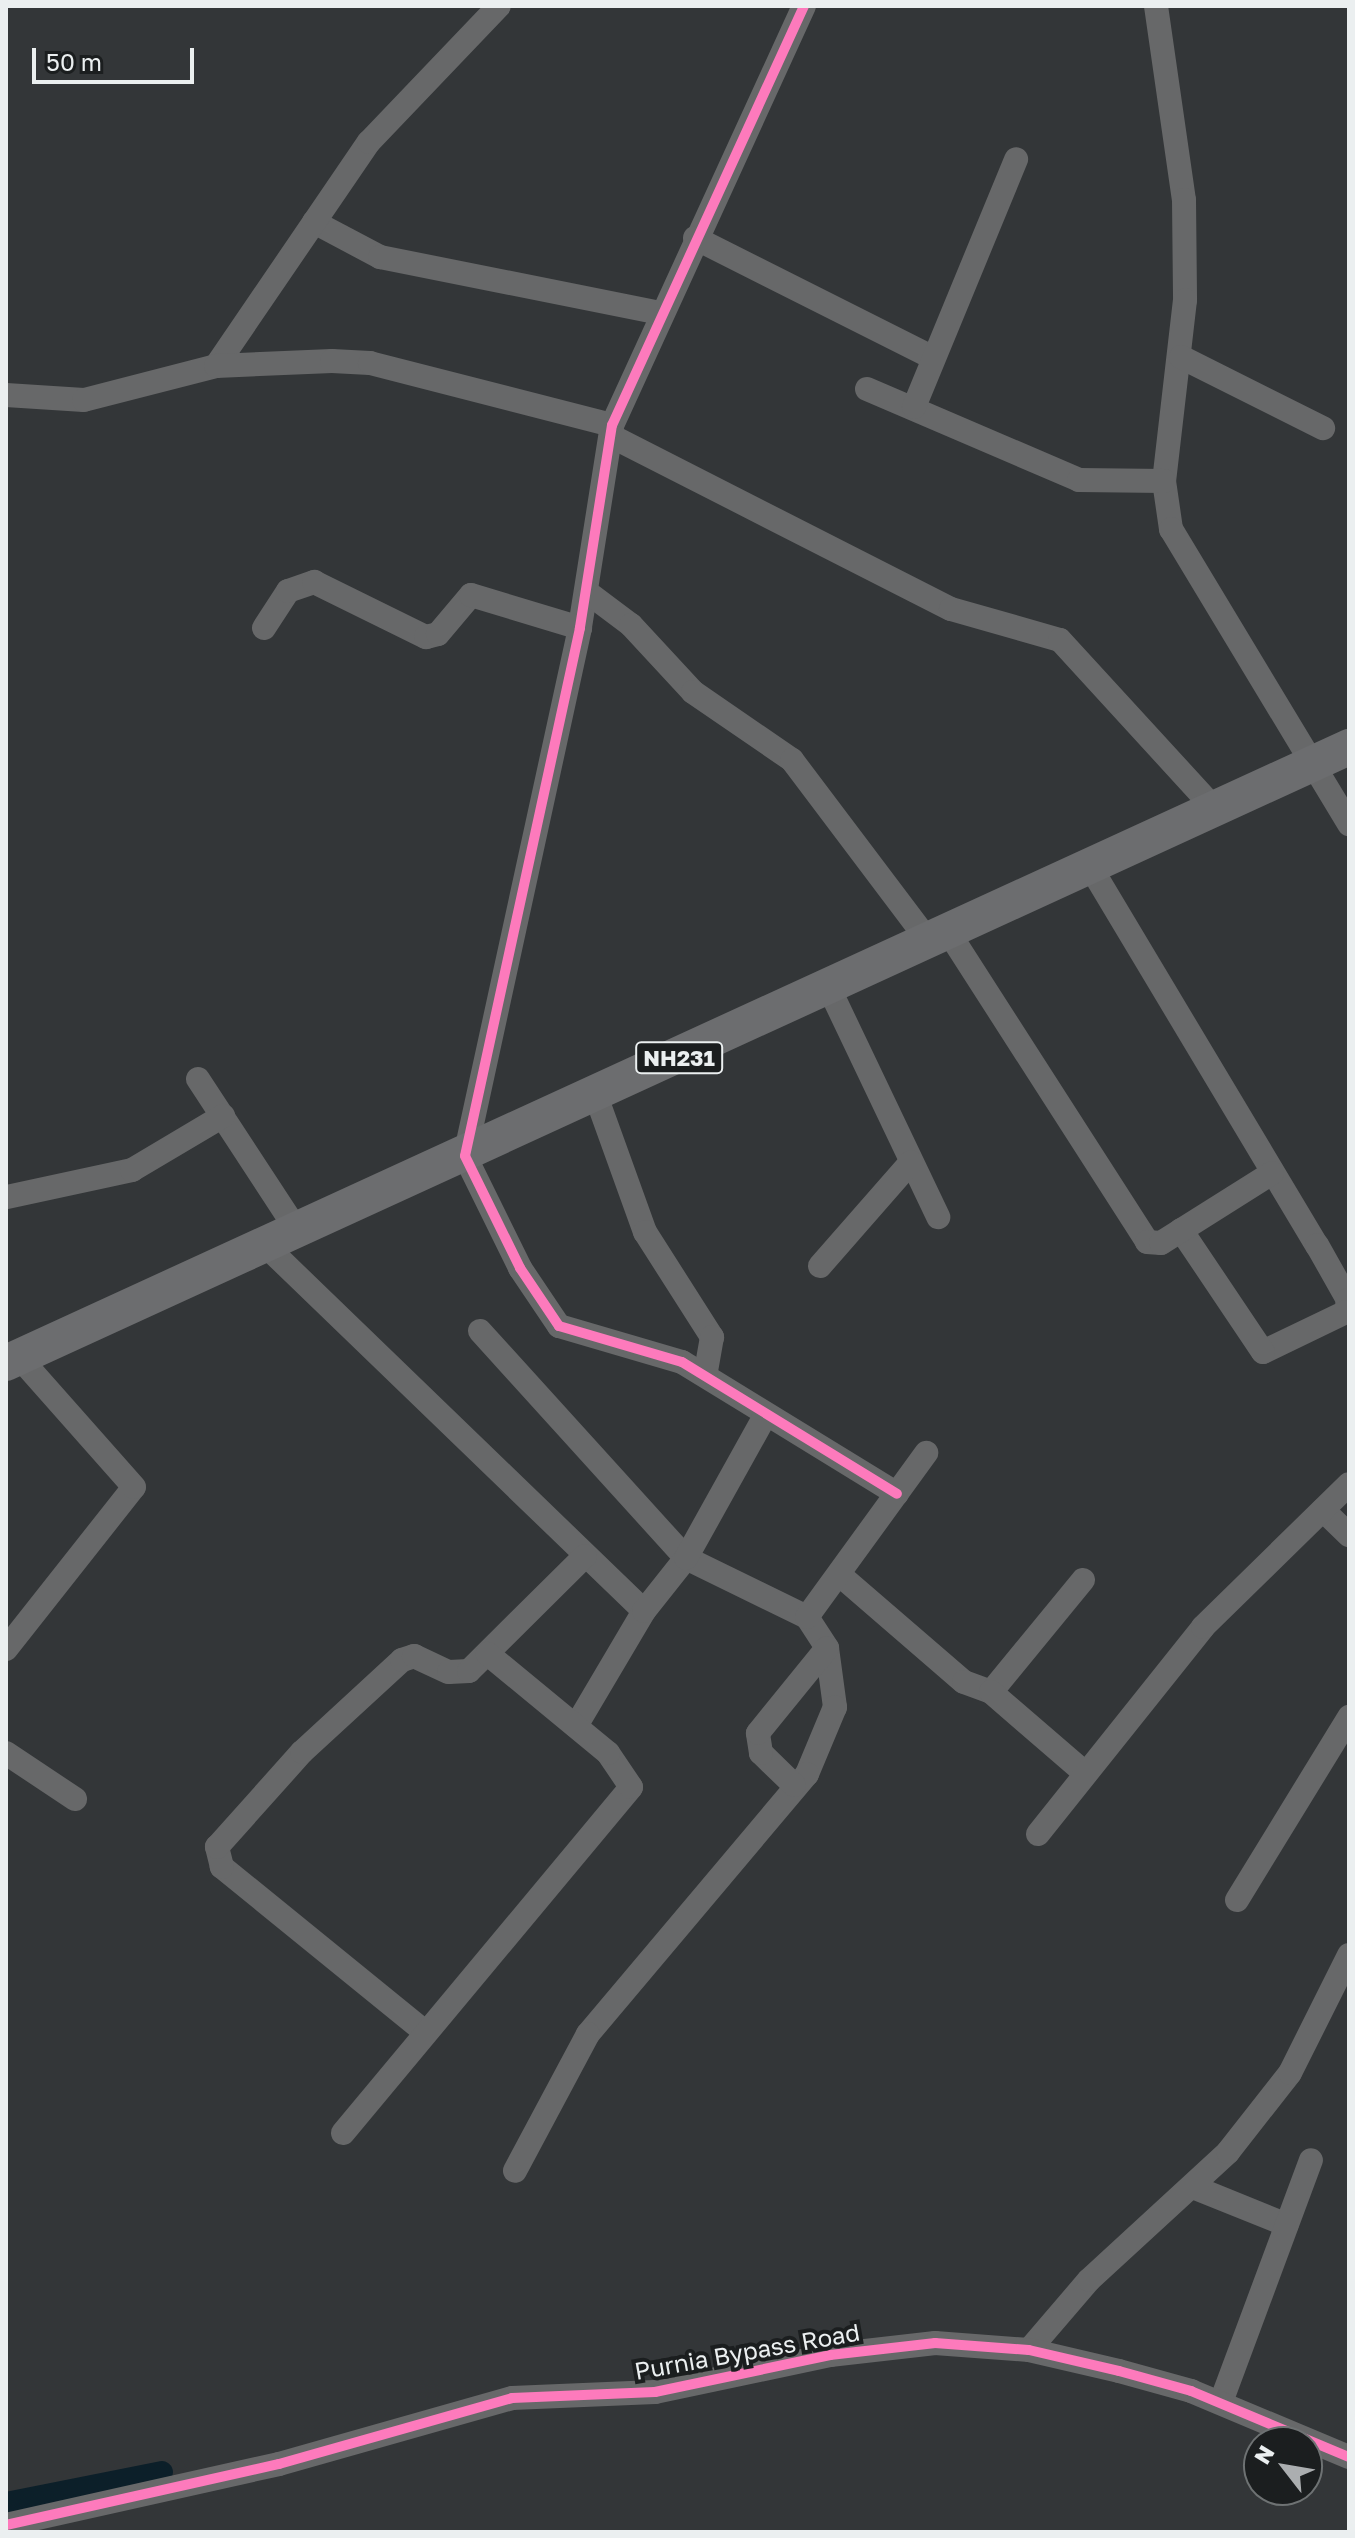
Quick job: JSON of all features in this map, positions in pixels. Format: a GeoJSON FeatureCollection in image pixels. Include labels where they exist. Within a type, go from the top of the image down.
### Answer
{"type":"FeatureCollection","features":[{"type":"Feature","properties":{"kind":"highway","name":"NH231"},"geometry":{"type":"LineString","coordinates":[[13,1360],[596,1096],[1349,747]]}},
{"type":"Feature","properties":{"kind":"street"},"geometry":{"type":"LineString","coordinates":[[216,366],[314,222],[410,92],[499,6]]}},
{"type":"Feature","properties":{"kind":"street"},"geometry":{"type":"LineString","coordinates":[[804,6],[661,313],[612,431],[580,628],[465,1156],[520,1268],[559,1326],[644,1349],[705,1375],[764,1418],[897,1494]]}},
{"type":"Feature","properties":{"kind":"street"},"geometry":{"type":"LineString","coordinates":[[1156,6],[1184,200],[1181,357],[1164,481],[1171,529],[1310,766],[1349,824]]}},
{"type":"Feature","properties":{"kind":"street"},"geometry":{"type":"LineString","coordinates":[[914,407],[1016,159]]}},
{"type":"Feature","properties":{"kind":"street"},"geometry":{"type":"LineString","coordinates":[[314,222],[380,257],[661,313]]}},
{"type":"Feature","properties":{"kind":"street"},"geometry":{"type":"LineString","coordinates":[[695,238],[934,358]]}},
{"type":"Feature","properties":{"kind":"street"},"geometry":{"type":"LineString","coordinates":[[1181,357],[1323,428]]}},
{"type":"Feature","properties":{"kind":"street"},"geometry":{"type":"LineString","coordinates":[[6,395],[84,400],[216,366],[370,363],[612,431],[951,609],[1060,640],[1216,810]]}},
{"type":"Feature","properties":{"kind":"street"},"geometry":{"type":"LineString","coordinates":[[867,389],[1079,480],[1164,481]]}},
{"type":"Feature","properties":{"kind":"street"},"geometry":{"type":"LineString","coordinates":[[264,628],[288,591],[314,582],[426,637],[438,634],[471,595],[580,628]]}},
{"type":"Feature","properties":{"kind":"street"},"geometry":{"type":"LineString","coordinates":[[587,592],[631,625],[693,692],[792,760],[1016,1028],[1138,1234],[1154,1245],[1272,1173]]}},
{"type":"Feature","properties":{"kind":"street"},"geometry":{"type":"LineString","coordinates":[[1091,868],[1348,1300],[1336,1321],[1263,1352],[1181,1230]]}},
{"type":"Feature","properties":{"kind":"street"},"geometry":{"type":"LineString","coordinates":[[829,988],[938,1217]]}},
{"type":"Feature","properties":{"kind":"street"},"geometry":{"type":"LineString","coordinates":[[198,1079],[298,1232]]}},
{"type":"Feature","properties":{"kind":"street"},"geometry":{"type":"LineString","coordinates":[[596,1096],[645,1232],[712,1337],[705,1375]]}},
{"type":"Feature","properties":{"kind":"street"},"geometry":{"type":"LineString","coordinates":[[7,1197],[132,1170],[223,1116]]}},
{"type":"Feature","properties":{"kind":"street"},"geometry":{"type":"LineString","coordinates":[[820,1266],[911,1162]]}},
{"type":"Feature","properties":{"kind":"street"},"geometry":{"type":"LineString","coordinates":[[266,1246],[644,1611]]}},
{"type":"Feature","properties":{"kind":"street"},"geometry":{"type":"LineString","coordinates":[[480,1331],[686,1558],[807,1617],[827,1648],[835,1707],[829,1734],[794,1785],[588,2034],[515,2171]]}},
{"type":"Feature","properties":{"kind":"street"},"geometry":{"type":"LineString","coordinates":[[6,1649],[134,1487],[13,1360]]}},
{"type":"Feature","properties":{"kind":"street"},"geometry":{"type":"LineString","coordinates":[[576,1726],[644,1611],[686,1558],[764,1418]]}},
{"type":"Feature","properties":{"kind":"street"},"geometry":{"type":"LineString","coordinates":[[807,1617],[841,1576],[926,1453]]}},
{"type":"Feature","properties":{"kind":"street"},"geometry":{"type":"LineString","coordinates":[[1038,1834],[1203,1627],[1349,1484]]}},
{"type":"Feature","properties":{"kind":"street"},"geometry":{"type":"LineString","coordinates":[[1323,1510],[1349,1535]]}},
{"type":"Feature","properties":{"kind":"street"},"geometry":{"type":"LineString","coordinates":[[425,2032],[222,1867],[217,1847],[302,1752],[402,1660],[425,1658],[460,1674],[488,1654],[585,1556]]}},
{"type":"Feature","properties":{"kind":"street"},"geometry":{"type":"LineString","coordinates":[[841,1576],[964,1682],[991,1692],[1086,1774]]}},
{"type":"Feature","properties":{"kind":"street"},"geometry":{"type":"LineString","coordinates":[[991,1692],[1083,1580]]}},
{"type":"Feature","properties":{"kind":"street"},"geometry":{"type":"LineString","coordinates":[[794,1785],[761,1753],[758,1733],[827,1648]]}},
{"type":"Feature","properties":{"kind":"street"},"geometry":{"type":"LineString","coordinates":[[343,2133],[631,1787],[625,1769],[488,1654]]}},
{"type":"Feature","properties":{"kind":"street"},"geometry":{"type":"LineString","coordinates":[[1237,1900],[1349,1717]]}},
{"type":"Feature","properties":{"kind":"street"},"geometry":{"type":"LineString","coordinates":[[6,1753],[75,1799]]}},
{"type":"Feature","properties":{"kind":"street"},"geometry":{"type":"LineString","coordinates":[[1029,2350],[1089,2280],[1193,2187],[1290,2073],[1349,1955]]}},
{"type":"Feature","properties":{"kind":"street"},"geometry":{"type":"LineString","coordinates":[[1221,2402],[1311,2160]]}},
{"type":"Feature","properties":{"kind":"street"},"geometry":{"type":"LineString","coordinates":[[1193,2187],[1287,2225]]}},
{"type":"Feature","properties":{"kind":"street","name":"Purnia Bypass Road"},"geometry":{"type":"LineString","coordinates":[[6,2525],[279,2464],[512,2398],[655,2392],[883,2348],[1029,2350],[1221,2402],[1349,2457]]}},
{"type":"Feature","properties":{"kind":"waterway"},"geometry":{"type":"LineString","coordinates":[[6,2503],[162,2472]]}},
{"type":"Feature","properties":{"kind":"cycle path"},"geometry":{"type":"LineString","coordinates":[[804,6],[612,425],[580,628],[465,1156],[520,1268],[559,1326],[682,1362],[897,1494]]}},
{"type":"Feature","properties":{"kind":"cycle path"},"geometry":{"type":"LineString","coordinates":[[6,2525],[279,2464],[512,2398],[655,2392],[830,2355],[935,2343],[1029,2350],[1119,2371],[1191,2391],[1349,2457]]}}]}
